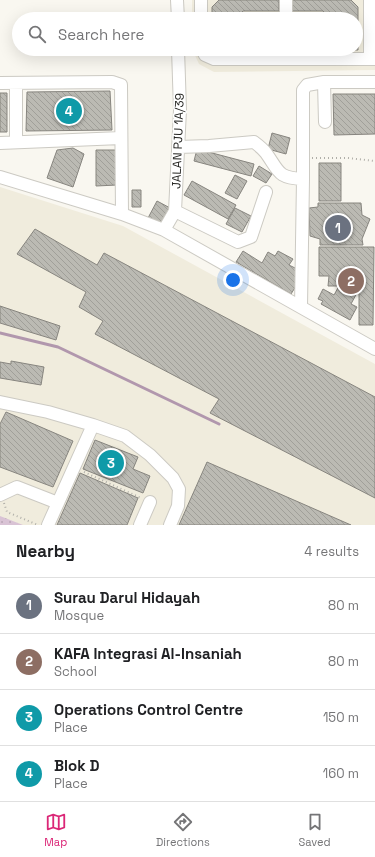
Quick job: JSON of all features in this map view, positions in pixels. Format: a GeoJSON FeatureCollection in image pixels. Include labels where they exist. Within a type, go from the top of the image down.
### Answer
{"type":"FeatureCollection","features":[{"type":"Feature","properties":{"kind":"street"},"geometry":{"type":"LineString","coordinates":[[177,0],[178,12]]}},
{"type":"Feature","properties":{"kind":"street"},"geometry":{"type":"LineString","coordinates":[[201,0],[201,12]]}},
{"type":"Feature","properties":{"kind":"street"},"geometry":{"type":"LineString","coordinates":[[286,0],[286,12]]}},
{"type":"Feature","properties":{"kind":"street"},"geometry":{"type":"LineString","coordinates":[[346,56],[372,59],[370,0]]}},
{"type":"Feature","properties":{"kind":"street","name":"JALAN PJU 1A/39"},"geometry":{"type":"LineString","coordinates":[[164,230],[175,211],[180,110],[178,56]]}},
{"type":"Feature","properties":{"kind":"street"},"geometry":{"type":"LineString","coordinates":[[207,56],[214,59],[232,56]]}},
{"type":"Feature","properties":{"kind":"street"},"geometry":{"type":"LineString","coordinates":[[0,83],[112,82],[121,85],[122,214]]}},
{"type":"Feature","properties":{"kind":"street"},"geometry":{"type":"LineString","coordinates":[[301,308],[303,90],[307,85],[324,82],[375,82]]}},
{"type":"Feature","properties":{"kind":"street"},"geometry":{"type":"LineString","coordinates":[[324,82],[325,122]]}},
{"type":"Feature","properties":{"kind":"street"},"geometry":{"type":"LineString","coordinates":[[16,83],[16,142]]}},
{"type":"Feature","properties":{"kind":"street"},"geometry":{"type":"LineString","coordinates":[[0,143],[121,138]]}},
{"type":"Feature","properties":{"kind":"street"},"geometry":{"type":"LineString","coordinates":[[178,147],[254,142],[265,151],[277,171],[291,178],[303,179]]}},
{"type":"Feature","properties":{"kind":"street"},"geometry":{"type":"LineString","coordinates":[[0,177],[122,214],[164,230],[375,349]]}},
{"type":"Feature","properties":{"kind":"street"},"geometry":{"type":"LineString","coordinates":[[175,211],[238,242],[251,237],[266,192]]}},
{"type":"Feature","properties":{"kind":"street"},"geometry":{"type":"LineString","coordinates":[[0,402],[48,412],[126,436],[150,455],[173,478],[179,489],[180,498],[170,525]]}},
{"type":"Feature","properties":{"kind":"street"},"geometry":{"type":"LineString","coordinates":[[48,525],[94,425]]}},
{"type":"Feature","properties":{"kind":"street"},"geometry":{"type":"LineString","coordinates":[[1,495],[17,487],[58,503]]}},
{"type":"Feature","properties":{"kind":"street"},"geometry":{"type":"LineString","coordinates":[[140,525],[144,503]]}},
{"type":"Feature","properties":{"kind":"path"},"geometry":{"type":"LineString","coordinates":[[303,159],[348,158],[375,161]]}},
{"type":"Feature","properties":{"kind":"path"},"geometry":{"type":"LineString","coordinates":[[79,470],[142,497],[144,503]]}},
{"type":"Feature","properties":{"kind":"path"},"geometry":{"type":"LineString","coordinates":[[1,495],[7,512],[38,525]]}},
{"type":"Feature","properties":{"kind":"shaded area"},"geometry":{"type":"Polygon","coordinates":[[[192,0],[375,0],[375,70],[214,72],[199,64],[195,56],[363,56],[363,12],[192,12],[192,0]]]}},
{"type":"Feature","properties":{"kind":"shaded area"},"geometry":{"type":"Polygon","coordinates":[[[0,187],[123,226],[375,364],[375,525],[0,525],[0,187]]]}},
{"type":"Feature","properties":{"kind":"shaded area"},"geometry":{"type":"Polygon","coordinates":[[[0,516],[23,525],[0,525],[0,516]]]}},
{"type":"Feature","properties":{"kind":"building"},"geometry":{"type":"Polygon","coordinates":[[[219,0],[279,0],[279,11],[212,12],[212,7],[219,0]]]}},
{"type":"Feature","properties":{"kind":"building"},"geometry":{"type":"Polygon","coordinates":[[[288,0],[351,0],[358,7],[358,12],[288,11],[288,0]]]}},
{"type":"Feature","properties":{"kind":"building"},"geometry":{"type":"Polygon","coordinates":[[[110,91],[112,130],[26,131],[27,92],[110,91]]]}},
{"type":"Feature","properties":{"kind":"building"},"geometry":{"type":"Polygon","coordinates":[[[0,93],[7,93],[7,132],[0,132],[0,93]]]}},
{"type":"Feature","properties":{"kind":"building"},"geometry":{"type":"Polygon","coordinates":[[[333,94],[375,94],[375,134],[334,135],[333,94]]]}},
{"type":"Feature","properties":{"kind":"building"},"geometry":{"type":"Polygon","coordinates":[[[272,133],[290,138],[286,154],[268,149],[272,133]]]}},
{"type":"Feature","properties":{"kind":"building"},"geometry":{"type":"Polygon","coordinates":[[[73,148],[84,154],[73,187],[47,178],[57,150],[73,148]]]}},
{"type":"Feature","properties":{"kind":"building"},"geometry":{"type":"Polygon","coordinates":[[[197,149],[254,164],[251,176],[194,161],[197,149]]]}},
{"type":"Feature","properties":{"kind":"building"},"geometry":{"type":"Polygon","coordinates":[[[96,150],[116,150],[117,185],[96,186],[96,150]]]}},
{"type":"Feature","properties":{"kind":"building"},"geometry":{"type":"Polygon","coordinates":[[[319,163],[341,163],[341,201],[319,201],[319,163]]]}},
{"type":"Feature","properties":{"kind":"building"},"geometry":{"type":"Polygon","coordinates":[[[259,166],[272,174],[266,183],[253,176],[259,166]]]}},
{"type":"Feature","properties":{"kind":"building"},"geometry":{"type":"Polygon","coordinates":[[[235,175],[247,181],[237,199],[225,193],[235,175]]]}},
{"type":"Feature","properties":{"kind":"building"},"geometry":{"type":"Polygon","coordinates":[[[192,181],[236,205],[228,219],[184,195],[192,181]]]}},
{"type":"Feature","properties":{"kind":"building"},"geometry":{"type":"Polygon","coordinates":[[[132,190],[141,190],[141,207],[132,207],[132,190]]]}},
{"type":"Feature","properties":{"kind":"building"},"geometry":{"type":"Polygon","coordinates":[[[157,201],[172,209],[163,226],[148,218],[157,201]]]}},
{"type":"Feature","properties":{"kind":"building"},"geometry":{"type":"Polygon","coordinates":[[[318,203],[361,203],[362,215],[370,219],[362,239],[363,245],[320,245],[320,239],[310,236],[309,208],[318,207],[318,203]]]}},
{"type":"Feature","properties":{"kind":"building"},"geometry":{"type":"Polygon","coordinates":[[[235,208],[251,216],[242,232],[226,224],[235,208]]]}},
{"type":"Feature","properties":{"kind":"building"},"geometry":{"type":"Polygon","coordinates":[[[35,229],[97,265],[104,253],[375,397],[375,498],[210,413],[219,399],[95,334],[103,321],[79,307],[86,292],[17,254],[35,229]]]}},
{"type":"Feature","properties":{"kind":"building"},"geometry":{"type":"Polygon","coordinates":[[[319,247],[374,247],[373,325],[359,325],[359,289],[351,304],[357,307],[350,320],[321,304],[323,301],[318,299],[323,289],[334,295],[339,286],[328,286],[329,276],[319,276],[319,247]]]}},
{"type":"Feature","properties":{"kind":"building"},"geometry":{"type":"Polygon","coordinates":[[[243,251],[262,263],[268,252],[275,256],[278,251],[293,259],[289,265],[301,271],[301,278],[291,294],[236,262],[243,251]]]}},
{"type":"Feature","properties":{"kind":"building"},"geometry":{"type":"Polygon","coordinates":[[[0,306],[60,326],[56,340],[0,323],[0,306]]]}},
{"type":"Feature","properties":{"kind":"building"},"geometry":{"type":"Polygon","coordinates":[[[11,361],[44,367],[41,385],[0,378],[0,362],[11,364],[11,361]]]}},
{"type":"Feature","properties":{"kind":"building"},"geometry":{"type":"Polygon","coordinates":[[[6,412],[73,441],[53,487],[0,467],[0,424],[6,412]]]}},
{"type":"Feature","properties":{"kind":"building"},"geometry":{"type":"Polygon","coordinates":[[[95,440],[138,457],[133,469],[150,476],[143,493],[83,469],[95,440]]]}},
{"type":"Feature","properties":{"kind":"building"},"geometry":{"type":"Polygon","coordinates":[[[207,462],[351,525],[179,525],[207,462]]]}},
{"type":"Feature","properties":{"kind":"building"},"geometry":{"type":"Polygon","coordinates":[[[80,473],[138,498],[127,525],[57,525],[80,473]]]}},
{"type":"Feature","properties":{"kind":"waterway"},"geometry":{"type":"LineString","coordinates":[[0,333],[58,347],[219,424]]}},
{"type":"Feature","properties":{"kind":"place","name":"Blok D"},"geometry":{"type":"Point","coordinates":[69,111]}},
{"type":"Feature","properties":{"kind":"place","name":"Surau Darul Hidayah"},"geometry":{"type":"Point","coordinates":[338,228]}},
{"type":"Feature","properties":{"kind":"place","name":"KAFA Integrasi Al-Insaniah"},"geometry":{"type":"Point","coordinates":[351,281]}},
{"type":"Feature","properties":{"kind":"place","name":"Operations Control Centre"},"geometry":{"type":"Point","coordinates":[111,463]}}]}
